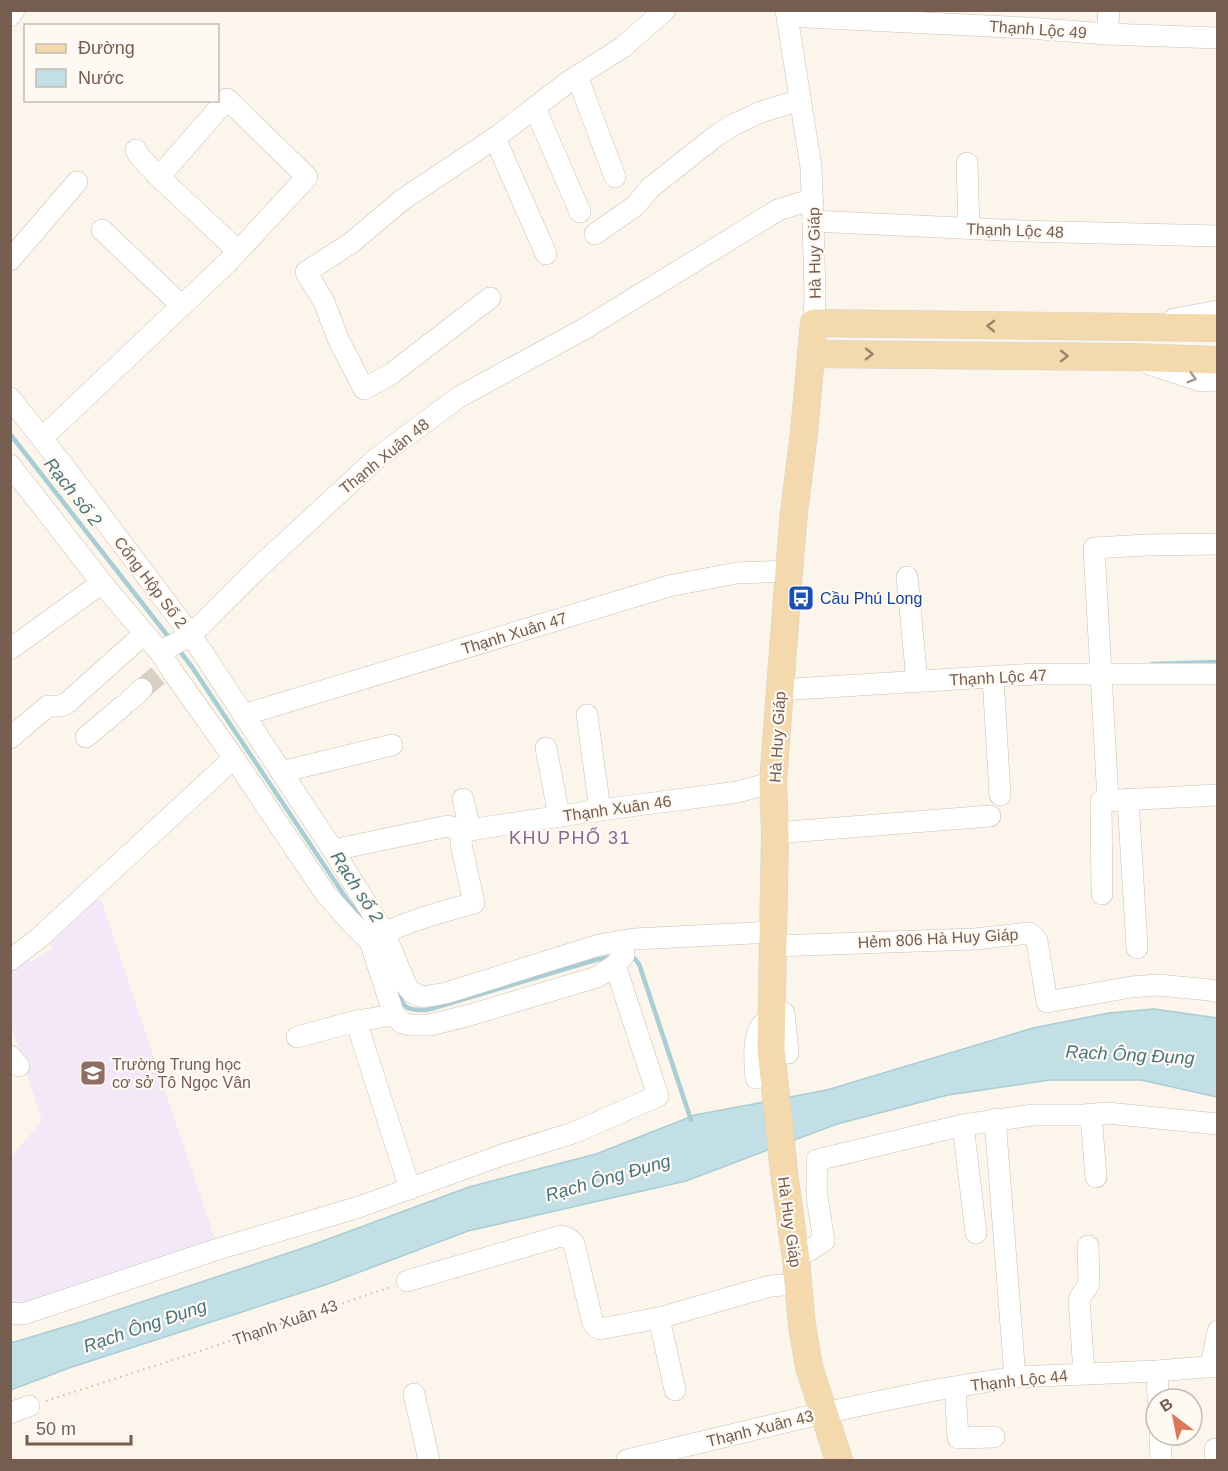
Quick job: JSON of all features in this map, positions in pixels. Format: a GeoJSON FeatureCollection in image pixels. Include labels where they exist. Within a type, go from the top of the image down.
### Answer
{"type":"FeatureCollection","features":[{"type":"Feature","properties":{"kind":"main road"},"geometry":{"type":"LineString","coordinates":[[814,323],[1218,328]]}},
{"type":"Feature","properties":{"kind":"main road","name":"Hà Huy Giáp"},"geometry":{"type":"LineString","coordinates":[[814,323],[794,512],[773,782],[772,1015],[780,1051],[784,1172],[795,1250],[802,1325],[809,1367],[839,1461]]}},
{"type":"Feature","properties":{"kind":"main road"},"geometry":{"type":"LineString","coordinates":[[811,354],[1218,360]]}},
{"type":"Feature","properties":{"kind":"street"},"geometry":{"type":"LineString","coordinates":[[10,16],[14,10]]}},
{"type":"Feature","properties":{"kind":"street"},"geometry":{"type":"LineString","coordinates":[[490,298],[391,374],[364,389],[339,341],[324,302],[306,272],[351,243],[402,200],[495,138],[577,76],[623,47],[665,10]]}},
{"type":"Feature","properties":{"kind":"street"},"geometry":{"type":"LineString","coordinates":[[1107,34],[1109,10]]}},
{"type":"Feature","properties":{"kind":"street","name":"Thạnh Lộc 49"},"geometry":{"type":"LineString","coordinates":[[786,13],[1028,19],[1107,34],[1218,38]]}},
{"type":"Feature","properties":{"kind":"street","name":"Hà Huy Giáp"},"geometry":{"type":"LineString","coordinates":[[786,13],[811,167],[814,323]]}},
{"type":"Feature","properties":{"kind":"street"},"geometry":{"type":"LineString","coordinates":[[577,76],[615,177]]}},
{"type":"Feature","properties":{"kind":"street"},"geometry":{"type":"LineString","coordinates":[[42,438],[238,251],[307,177],[227,99],[159,177]]}},
{"type":"Feature","properties":{"kind":"street"},"geometry":{"type":"LineString","coordinates":[[595,234],[635,206],[650,188],[735,124],[761,112],[800,100]]}},
{"type":"Feature","properties":{"kind":"street"},"geometry":{"type":"LineString","coordinates":[[535,108],[580,212]]}},
{"type":"Feature","properties":{"kind":"street"},"geometry":{"type":"LineString","coordinates":[[495,138],[546,254]]}},
{"type":"Feature","properties":{"kind":"street"},"geometry":{"type":"LineString","coordinates":[[136,150],[159,177],[238,251]]}},
{"type":"Feature","properties":{"kind":"street"},"geometry":{"type":"LineString","coordinates":[[967,163],[969,228]]}},
{"type":"Feature","properties":{"kind":"street"},"geometry":{"type":"LineString","coordinates":[[10,260],[77,182]]}},
{"type":"Feature","properties":{"kind":"street","name":"Thạnh Xuân 48"},"geometry":{"type":"LineString","coordinates":[[164,664],[260,567],[377,458],[459,397],[584,329],[778,210],[813,200]]}},
{"type":"Feature","properties":{"kind":"street","name":"Thạnh Lộc 48"},"geometry":{"type":"LineString","coordinates":[[813,221],[1023,231],[1218,236]]}},
{"type":"Feature","properties":{"kind":"street"},"geometry":{"type":"LineString","coordinates":[[102,230],[182,306]]}},
{"type":"Feature","properties":{"kind":"street"},"geometry":{"type":"LineString","coordinates":[[1128,328],[1218,311]]}},
{"type":"Feature","properties":{"kind":"street"},"geometry":{"type":"LineString","coordinates":[[1128,357],[1201,381],[1218,380]]}},
{"type":"Feature","properties":{"kind":"street","name":"Cống Hộp Số 2"},"geometry":{"type":"LineString","coordinates":[[10,398],[191,635],[333,850],[377,936]]}},
{"type":"Feature","properties":{"kind":"street"},"geometry":{"type":"LineString","coordinates":[[10,465],[144,634],[234,758],[325,893],[348,919],[377,936],[410,992],[416,996],[446,993],[599,945],[623,955],[774,939]]}},
{"type":"Feature","properties":{"kind":"street"},"geometry":{"type":"LineString","coordinates":[[1137,948],[1100,674],[1094,548],[1218,544]]}},
{"type":"Feature","properties":{"kind":"street","name":"Thạnh Xuân 47"},"geometry":{"type":"LineString","coordinates":[[243,715],[669,586],[736,573],[789,571]]}},
{"type":"Feature","properties":{"kind":"street"},"geometry":{"type":"LineString","coordinates":[[907,577],[917,681]]}},
{"type":"Feature","properties":{"kind":"street"},"geometry":{"type":"LineString","coordinates":[[10,650],[102,583]]}},
{"type":"Feature","properties":{"kind":"street"},"geometry":{"type":"LineString","coordinates":[[10,738],[46,707],[61,706],[67,703],[144,634]]}},
{"type":"Feature","properties":{"kind":"street","name":"Thạnh Lộc 47"},"geometry":{"type":"LineString","coordinates":[[779,690],[1036,674],[1218,674]]}},
{"type":"Feature","properties":{"kind":"street"},"geometry":{"type":"LineString","coordinates":[[993,677],[1000,795]]}},
{"type":"Feature","properties":{"kind":"street"},"geometry":{"type":"LineString","coordinates":[[86,737],[131,698]]}},
{"type":"Feature","properties":{"kind":"street"},"geometry":{"type":"LineString","coordinates":[[588,715],[600,810]]}},
{"type":"Feature","properties":{"kind":"street"},"geometry":{"type":"LineString","coordinates":[[281,772],[392,745]]}},
{"type":"Feature","properties":{"kind":"street"},"geometry":{"type":"LineString","coordinates":[[546,748],[559,816]]}},
{"type":"Feature","properties":{"kind":"street"},"geometry":{"type":"LineString","coordinates":[[10,960],[39,938],[234,758]]}},
{"type":"Feature","properties":{"kind":"street","name":"Thạnh Xuân 46"},"geometry":{"type":"LineString","coordinates":[[466,833],[559,816],[738,792],[773,782]]}},
{"type":"Feature","properties":{"kind":"street"},"geometry":{"type":"LineString","coordinates":[[1102,894],[1101,801],[1218,795]]}},
{"type":"Feature","properties":{"kind":"street"},"geometry":{"type":"LineString","coordinates":[[377,936],[474,903],[461,844],[466,833],[463,799]]}},
{"type":"Feature","properties":{"kind":"street"},"geometry":{"type":"LineString","coordinates":[[774,833],[990,816]]}},
{"type":"Feature","properties":{"kind":"street"},"geometry":{"type":"LineString","coordinates":[[333,850],[448,826],[466,833]]}},
{"type":"Feature","properties":{"kind":"street","name":"Hẻm 806 Hà Huy Giáp"},"geometry":{"type":"LineString","coordinates":[[774,939],[975,939],[1029,933],[1036,941],[1047,1002],[1131,987],[1158,986],[1218,992]]}},
{"type":"Feature","properties":{"kind":"street"},"geometry":{"type":"LineString","coordinates":[[377,936],[394,1015],[402,1023],[411,1025],[430,1025],[470,1015],[597,977],[623,955]]}},
{"type":"Feature","properties":{"kind":"street"},"geometry":{"type":"LineString","coordinates":[[10,1313],[23,1314],[218,1250],[359,1207],[502,1155],[573,1133],[658,1096],[623,955]]}},
{"type":"Feature","properties":{"kind":"street"},"geometry":{"type":"LineString","coordinates":[[297,1037],[394,1015]]}},
{"type":"Feature","properties":{"kind":"street"},"geometry":{"type":"LineString","coordinates":[[756,1078],[754,1051],[759,1028],[772,1015]]}},
{"type":"Feature","properties":{"kind":"street"},"geometry":{"type":"LineString","coordinates":[[356,1022],[410,1189]]}},
{"type":"Feature","properties":{"kind":"street"},"geometry":{"type":"LineString","coordinates":[[795,1250],[806,1252],[824,1241],[818,1197],[817,1160],[963,1125],[1033,1115],[1107,1113],[1218,1124]]}},
{"type":"Feature","properties":{"kind":"street"},"geometry":{"type":"LineString","coordinates":[[1091,1114],[1096,1177]]}},
{"type":"Feature","properties":{"kind":"street"},"geometry":{"type":"LineString","coordinates":[[995,1119],[1015,1377]]}},
{"type":"Feature","properties":{"kind":"street"},"geometry":{"type":"LineString","coordinates":[[963,1125],[976,1233]]}},
{"type":"Feature","properties":{"kind":"street"},"geometry":{"type":"LineString","coordinates":[[407,1281],[561,1236],[570,1239],[574,1244],[593,1323],[600,1329],[659,1318],[770,1287],[798,1284]]}},
{"type":"Feature","properties":{"kind":"street"},"geometry":{"type":"LineString","coordinates":[[1084,1373],[1079,1301],[1089,1283],[1088,1246]]}},
{"type":"Feature","properties":{"kind":"street"},"geometry":{"type":"LineString","coordinates":[[659,1318],[675,1389]]}},
{"type":"Feature","properties":{"kind":"street"},"geometry":{"type":"LineString","coordinates":[[1214,1366],[1218,1331]]}},
{"type":"Feature","properties":{"kind":"street","name":"Thạnh Lộc 44"},"geometry":{"type":"LineString","coordinates":[[823,1413],[1015,1377],[1157,1371],[1214,1366]]}},
{"type":"Feature","properties":{"kind":"street"},"geometry":{"type":"LineString","coordinates":[[1157,1371],[1158,1387]]}},
{"type":"Feature","properties":{"kind":"street"},"geometry":{"type":"LineString","coordinates":[[955,1387],[958,1438],[994,1437]]}},
{"type":"Feature","properties":{"kind":"street"},"geometry":{"type":"LineString","coordinates":[[414,1394],[429,1461]]}},
{"type":"Feature","properties":{"kind":"street","name":"Thạnh Xuân 43"},"geometry":{"type":"LineString","coordinates":[[638,1459],[823,1413]]}},
{"type":"Feature","properties":{"kind":"path","name":"Thạnh Xuân 43"},"geometry":{"type":"LineString","coordinates":[[20,1410],[407,1281]]}},
{"type":"Feature","properties":{"kind":"shaded area","name":"Trường Trung học cơ sở Tô Ngọc Vân"},"geometry":{"type":"Polygon","coordinates":[[[91,899],[101,900],[217,1245],[26,1308],[11,1305],[11,1157],[42,1121],[11,1024],[10,967],[22,957],[32,962],[53,948],[46,937],[91,899]]]}},
{"type":"Feature","properties":{"kind":"water","name":"Rạch Ông Đụng"},"geometry":{"type":"Polygon","coordinates":[[[1154,1009],[1217,1018],[1217,1097],[1141,1080],[1050,1080],[948,1095],[837,1124],[686,1181],[468,1231],[328,1284],[69,1368],[11,1390],[11,1343],[312,1245],[469,1187],[596,1154],[695,1115],[827,1090],[1033,1028],[1109,1013],[1154,1009]]]}},
{"type":"Feature","properties":{"kind":"waterway","name":"Rạch số 2"},"geometry":{"type":"LineString","coordinates":[[10,434],[171,640]]}},
{"type":"Feature","properties":{"kind":"waterway","name":"Rạch số 2"},"geometry":{"type":"LineString","coordinates":[[178,649],[348,901],[365,922]]}},
{"type":"Feature","properties":{"kind":"waterway"},"geometry":{"type":"LineString","coordinates":[[1152,664],[1218,662]]}},
{"type":"Feature","properties":{"kind":"waterway","name":"Rạch số 2"},"geometry":{"type":"LineString","coordinates":[[395,986],[405,1006],[413,1010],[427,1010],[612,957]]}},
{"type":"Feature","properties":{"kind":"waterway","name":"Rạch số 2"},"geometry":{"type":"LineString","coordinates":[[629,958],[634,958],[639,964],[691,1120]]}},
{"type":"Feature","properties":{"kind":"tunnel"},"geometry":{"type":"LineString","coordinates":[[142,689],[161,673]]}},
{"type":"Feature","properties":{"kind":"place","name":"Cầu Phú Long"},"geometry":{"type":"Point","coordinates":[801,598]}},
{"type":"Feature","properties":{"kind":"place","name":"Trường Trung học cơ sở Tô Ngọc Vân"},"geometry":{"type":"Point","coordinates":[93,1073]}},
{"type":"Feature","properties":{"kind":"district","name":"KHU PHỐ 31"},"geometry":{"type":"Point","coordinates":[570,838]}}]}
